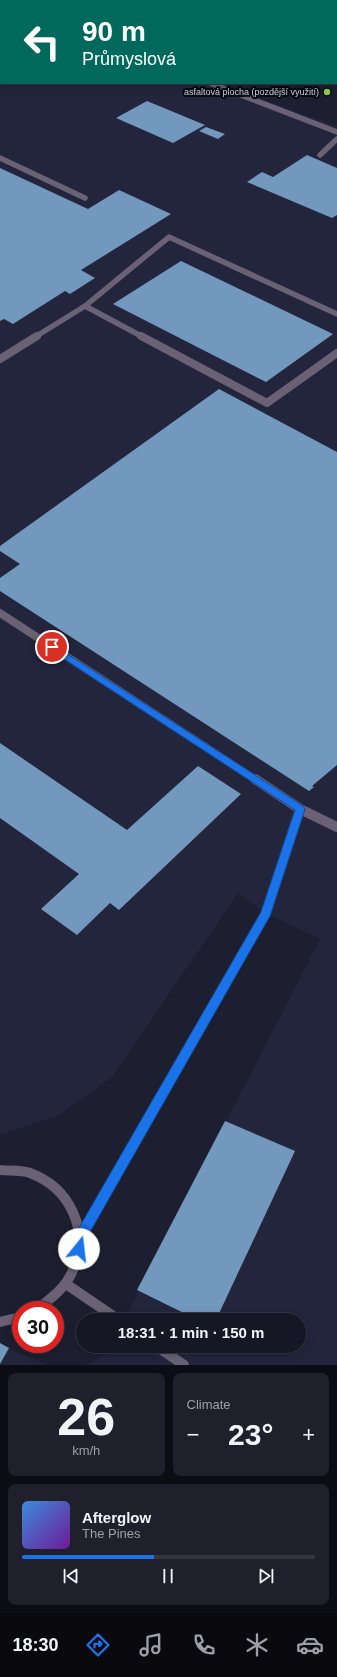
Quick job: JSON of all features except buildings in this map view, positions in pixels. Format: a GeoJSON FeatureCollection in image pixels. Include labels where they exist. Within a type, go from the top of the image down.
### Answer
{"type":"FeatureCollection","features":[{"type":"Feature","properties":{"kind":"street"},"geometry":{"type":"LineString","coordinates":[[213,84],[337,132]]}},
{"type":"Feature","properties":{"kind":"street"},"geometry":{"type":"LineString","coordinates":[[320,154],[337,139]]}},
{"type":"Feature","properties":{"kind":"street"},"geometry":{"type":"LineString","coordinates":[[0,158],[85,198]]}},
{"type":"Feature","properties":{"kind":"street"},"geometry":{"type":"LineString","coordinates":[[0,359],[85,306],[169,237],[337,314]]}},
{"type":"Feature","properties":{"kind":"street"},"geometry":{"type":"LineString","coordinates":[[85,306],[267,403],[337,353]]}},
{"type":"Feature","properties":{"kind":"street"},"geometry":{"type":"LineString","coordinates":[[0,613],[300,809],[337,827]]}},
{"type":"Feature","properties":{"kind":"street"},"geometry":{"type":"LineString","coordinates":[[80,1237],[266,913],[300,809]]}},
{"type":"Feature","properties":{"kind":"street"},"geometry":{"type":"LineString","coordinates":[[0,1170],[15,1169],[40,1176],[61,1191],[75,1212],[80,1237],[77,1261],[66,1284],[51,1301]]}},
{"type":"Feature","properties":{"kind":"street"},"geometry":{"type":"LineString","coordinates":[[66,1284],[108,1313]]}},
{"type":"Feature","properties":{"kind":"street"},"geometry":{"type":"LineString","coordinates":[[0,1322],[12,1319]]}},
{"type":"Feature","properties":{"kind":"street"},"geometry":{"type":"LineString","coordinates":[[166,1353],[184,1365]]}},
{"type":"Feature","properties":{"kind":"shaded area"},"geometry":{"type":"Polygon","coordinates":[[[0,84],[217,84],[337,126],[337,1365],[88,1365],[107,1353],[306,1353],[306,1313],[128,1313],[320,939],[266,913],[238,893],[112,1077],[59,1115],[0,1135],[0,84]]]}},
{"type":"Feature","properties":{"kind":"shaded area"},"geometry":{"type":"Polygon","coordinates":[[[0,1344],[12,1350],[12,1353],[20,1353],[47,1365],[0,1365],[0,1344]]]}},
{"type":"Feature","properties":{"kind":"place","name":"asfaltová plocha (pozdější využití)"},"geometry":{"type":"Point","coordinates":[327,92]}},
{"type":"Feature","properties":{"kind":"route"},"geometry":{"type":"LineString","coordinates":[[52,647],[300,809],[266,913],[80,1237],[79,1249]]}}]}
